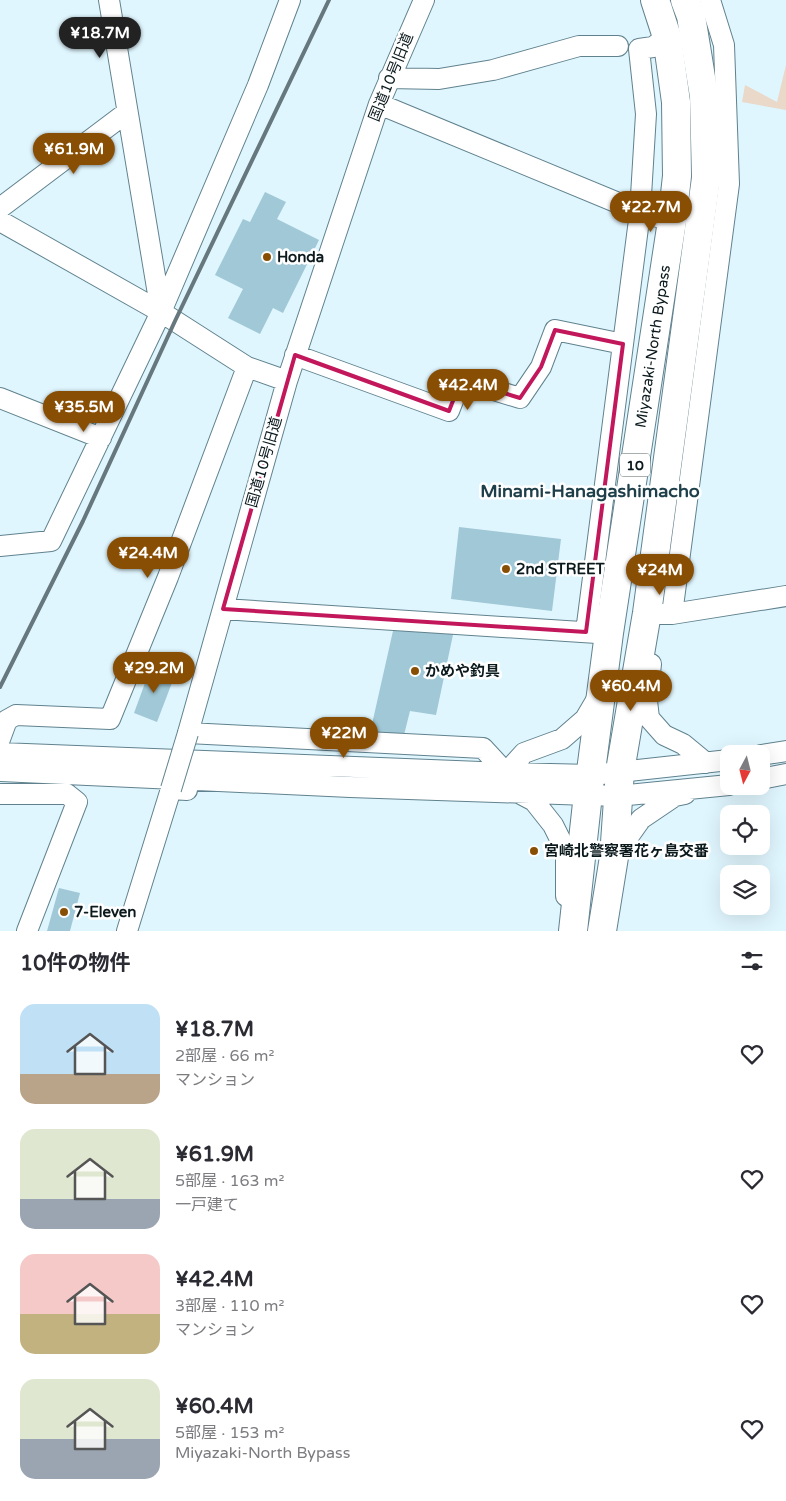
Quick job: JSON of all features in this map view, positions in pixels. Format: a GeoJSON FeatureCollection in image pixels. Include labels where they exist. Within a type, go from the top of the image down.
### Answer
{"type":"FeatureCollection","features":[{"type":"Feature","properties":{"kind":"highway","name":"Miyazaki-North Bypass"},"geometry":{"type":"LineString","coordinates":[[573,929],[602,691],[598,633],[672,221],[677,176],[676,102],[667,37],[655,0]]}},
{"type":"Feature","properties":{"kind":"highway","name":"Miyazaki-North Bypass"},"geometry":{"type":"LineString","coordinates":[[602,931],[614,857],[619,784],[659,614],[706,178],[704,96],[691,16],[685,0]]}},
{"type":"Feature","properties":{"kind":"street"},"geometry":{"type":"LineString","coordinates":[[108,0],[161,312]]}},
{"type":"Feature","properties":{"kind":"street"},"geometry":{"type":"LineString","coordinates":[[0,546],[52,541],[161,312],[258,85],[290,0]]}},
{"type":"Feature","properties":{"kind":"street","name":"国道10号旧道"},"geometry":{"type":"LineString","coordinates":[[127,931],[188,733],[295,355],[379,104],[424,0]]}},
{"type":"Feature","properties":{"kind":"street"},"geometry":{"type":"LineString","coordinates":[[706,763],[683,744],[664,735],[650,718],[646,701],[653,640],[659,614],[729,184],[724,45],[710,0]]}},
{"type":"Feature","properties":{"kind":"street"},"geometry":{"type":"LineString","coordinates":[[223,609],[598,633],[623,344],[640,212],[646,114],[639,49],[653,47],[667,37]]}},
{"type":"Feature","properties":{"kind":"street"},"geometry":{"type":"LineString","coordinates":[[389,78],[440,80],[493,70],[578,46],[618,46]]}},
{"type":"Feature","properties":{"kind":"street"},"geometry":{"type":"LineString","coordinates":[[379,104],[640,212],[672,221]]}},
{"type":"Feature","properties":{"kind":"street"},"geometry":{"type":"LineString","coordinates":[[0,208],[126,113]]}},
{"type":"Feature","properties":{"kind":"street"},"geometry":{"type":"LineString","coordinates":[[0,221],[161,312],[247,367],[287,381]]}},
{"type":"Feature","properties":{"kind":"street"},"geometry":{"type":"LineString","coordinates":[[295,355],[449,411],[461,380],[520,398],[541,367],[555,330],[623,344]]}},
{"type":"Feature","properties":{"kind":"street"},"geometry":{"type":"LineString","coordinates":[[0,739],[7,720],[16,716],[110,719],[168,577],[247,367]]}},
{"type":"Feature","properties":{"kind":"street"},"geometry":{"type":"LineString","coordinates":[[0,398],[101,438]]}},
{"type":"Feature","properties":{"kind":"street"},"geometry":{"type":"LineString","coordinates":[[659,614],[786,596]]}},
{"type":"Feature","properties":{"kind":"street"},"geometry":{"type":"LineString","coordinates":[[506,773],[524,753],[562,739],[585,719],[602,691]]}},
{"type":"Feature","properties":{"kind":"street"},"geometry":{"type":"LineString","coordinates":[[188,733],[483,748],[506,773]]}},
{"type":"Feature","properties":{"kind":"street"},"geometry":{"type":"LineString","coordinates":[[770,754],[786,751]]}},
{"type":"Feature","properties":{"kind":"street"},"geometry":{"type":"LineString","coordinates":[[0,753],[506,773],[590,784]]}},
{"type":"Feature","properties":{"kind":"street"},"geometry":{"type":"LineString","coordinates":[[619,784],[720,761]]}},
{"type":"Feature","properties":{"kind":"street"},"geometry":{"type":"LineString","coordinates":[[0,771],[350,787],[517,792],[534,801],[552,825],[566,851],[566,896],[573,929]]}},
{"type":"Feature","properties":{"kind":"street"},"geometry":{"type":"LineString","coordinates":[[770,777],[786,774]]}},
{"type":"Feature","properties":{"kind":"street"},"geometry":{"type":"LineString","coordinates":[[171,789],[488,799],[517,792],[590,784],[720,785]]}},
{"type":"Feature","properties":{"kind":"street"},"geometry":{"type":"LineString","coordinates":[[614,857],[641,819],[675,796],[720,787]]}},
{"type":"Feature","properties":{"kind":"street"},"geometry":{"type":"LineString","coordinates":[[0,794],[66,794],[77,802],[27,931]]}},
{"type":"Feature","properties":{"kind":"highlighted area"},"geometry":{"type":"Polygon","coordinates":[[[555,330],[623,344],[586,632],[223,609],[295,355],[449,411],[461,380],[520,398],[541,367],[555,330]]]}},
{"type":"Feature","properties":{"kind":"shaded area"},"geometry":{"type":"Polygon","coordinates":[[[786,65],[786,110],[742,102],[745,85],[777,102],[786,65]]]}},
{"type":"Feature","properties":{"kind":"building","name":"Honda"},"geometry":{"type":"Polygon","coordinates":[[[265,192],[286,202],[277,219],[319,240],[283,313],[273,308],[260,334],[228,318],[243,289],[215,275],[243,219],[250,222],[265,192]]]}},
{"type":"Feature","properties":{"kind":"building","name":"2nd STREET"},"geometry":{"type":"Polygon","coordinates":[[[459,527],[561,539],[552,611],[451,599],[459,527]]]}},
{"type":"Feature","properties":{"kind":"building","name":"かめや釣具"},"geometry":{"type":"Polygon","coordinates":[[[395,622],[454,630],[436,715],[410,711],[404,735],[370,733],[395,622]]]}},
{"type":"Feature","properties":{"kind":"building"},"geometry":{"type":"Polygon","coordinates":[[[152,664],[170,671],[167,678],[173,680],[157,722],[134,713],[152,664]]]}},
{"type":"Feature","properties":{"kind":"building","name":"7-Eleven"},"geometry":{"type":"Polygon","coordinates":[[[59,888],[80,893],[70,931],[47,931],[59,888]]]}},
{"type":"Feature","properties":{"kind":"railway"},"geometry":{"type":"LineString","coordinates":[[0,687],[83,521],[175,321],[329,0]]}},
{"type":"Feature","properties":{"kind":"place","name":"Honda"},"geometry":{"type":"Point","coordinates":[267,257]}},
{"type":"Feature","properties":{"kind":"place","name":"2nd STREET"},"geometry":{"type":"Point","coordinates":[506,569]}},
{"type":"Feature","properties":{"kind":"place","name":"かめや釣具"},"geometry":{"type":"Point","coordinates":[415,671]}},
{"type":"Feature","properties":{"kind":"place","name":"宮崎北警察署花ヶ島交番"},"geometry":{"type":"Point","coordinates":[534,851]}},
{"type":"Feature","properties":{"kind":"place","name":"7-Eleven"},"geometry":{"type":"Point","coordinates":[64,912]}},
{"type":"Feature","properties":{"kind":"district","name":"Minami-Hanagashimacho"},"geometry":{"type":"Point","coordinates":[590,491]}}]}
